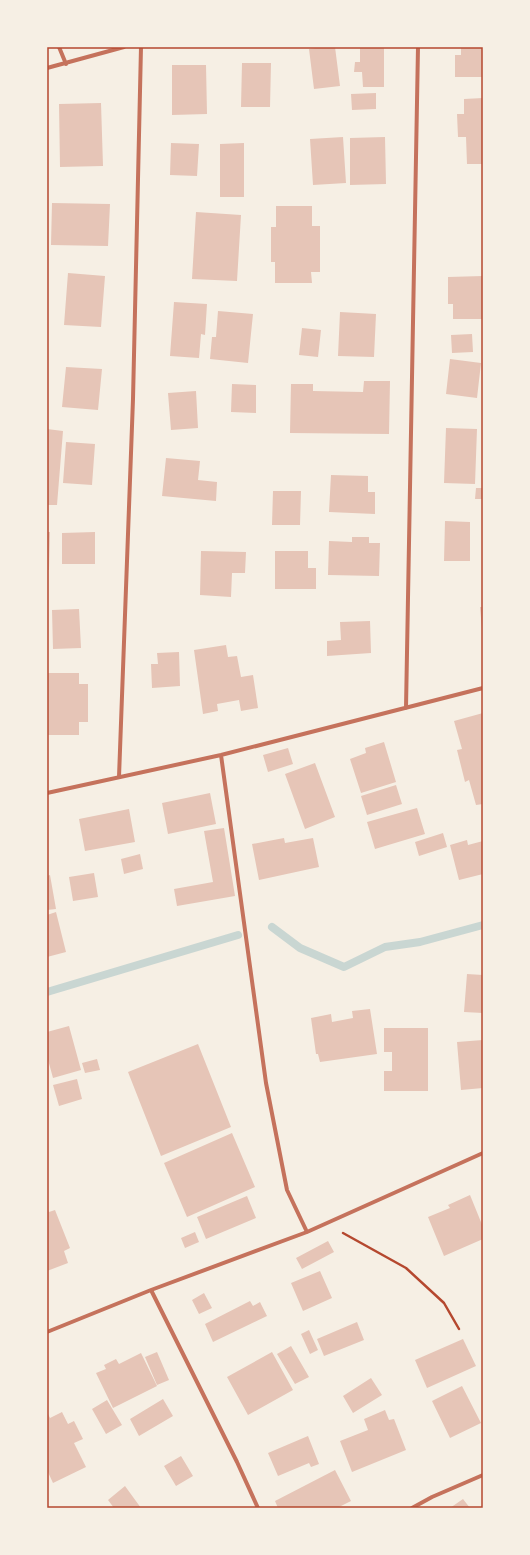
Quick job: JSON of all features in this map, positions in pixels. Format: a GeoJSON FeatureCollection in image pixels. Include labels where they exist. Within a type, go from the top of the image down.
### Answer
{"type":"FeatureCollection","features":[{"type":"Feature","properties":{"kind":"street"},"geometry":{"type":"LineString","coordinates":[[59,47],[66,64]]}},
{"type":"Feature","properties":{"kind":"street"},"geometry":{"type":"LineString","coordinates":[[47,68],[124,47]]}},
{"type":"Feature","properties":{"kind":"street"},"geometry":{"type":"LineString","coordinates":[[119,777],[133,399],[142,47]]}},
{"type":"Feature","properties":{"kind":"street"},"geometry":{"type":"LineString","coordinates":[[406,708],[418,47]]}},
{"type":"Feature","properties":{"kind":"street"},"geometry":{"type":"LineString","coordinates":[[47,793],[221,755],[483,688]]}},
{"type":"Feature","properties":{"kind":"street"},"geometry":{"type":"LineString","coordinates":[[221,755],[266,1082],[287,1190],[307,1232]]}},
{"type":"Feature","properties":{"kind":"street"},"geometry":{"type":"LineString","coordinates":[[47,1332],[151,1290],[327,1224],[483,1153]]}},
{"type":"Feature","properties":{"kind":"street"},"geometry":{"type":"LineString","coordinates":[[151,1290],[237,1462],[258,1508]]}},
{"type":"Feature","properties":{"kind":"street"},"geometry":{"type":"LineString","coordinates":[[412,1508],[483,1475]]}},
{"type":"Feature","properties":{"kind":"path"},"geometry":{"type":"LineString","coordinates":[[327,1224],[406,1268],[444,1303],[459,1329]]}},
{"type":"Feature","properties":{"kind":"building"},"geometry":{"type":"Polygon","coordinates":[[[335,47],[340,86],[314,89],[309,49],[335,47]]]}},
{"type":"Feature","properties":{"kind":"building"},"geometry":{"type":"Polygon","coordinates":[[[360,47],[384,47],[384,87],[363,87],[362,72],[354,72],[355,62],[360,62],[360,47]]]}},
{"type":"Feature","properties":{"kind":"building"},"geometry":{"type":"Polygon","coordinates":[[[461,47],[483,47],[483,77],[455,77],[455,55],[461,55],[461,47]]]}},
{"type":"Feature","properties":{"kind":"building"},"geometry":{"type":"Polygon","coordinates":[[[242,63],[271,63],[270,107],[241,107],[242,63]]]}},
{"type":"Feature","properties":{"kind":"building"},"geometry":{"type":"Polygon","coordinates":[[[172,65],[206,65],[207,114],[172,115],[172,65]]]}},
{"type":"Feature","properties":{"kind":"building"},"geometry":{"type":"Polygon","coordinates":[[[376,93],[376,109],[352,110],[351,94],[376,93]]]}},
{"type":"Feature","properties":{"kind":"building"},"geometry":{"type":"Polygon","coordinates":[[[483,98],[483,164],[467,164],[466,137],[458,137],[457,114],[464,114],[464,99],[483,98]]]}},
{"type":"Feature","properties":{"kind":"building"},"geometry":{"type":"Polygon","coordinates":[[[101,103],[103,166],[60,167],[59,104],[101,103]]]}},
{"type":"Feature","properties":{"kind":"building"},"geometry":{"type":"Polygon","coordinates":[[[343,137],[346,183],[313,185],[310,139],[343,137]]]}},
{"type":"Feature","properties":{"kind":"building"},"geometry":{"type":"Polygon","coordinates":[[[385,137],[386,184],[350,185],[350,138],[385,137]]]}},
{"type":"Feature","properties":{"kind":"building"},"geometry":{"type":"Polygon","coordinates":[[[171,143],[199,144],[197,176],[170,175],[171,143]]]}},
{"type":"Feature","properties":{"kind":"building"},"geometry":{"type":"Polygon","coordinates":[[[244,143],[244,197],[220,197],[220,144],[244,143]]]}},
{"type":"Feature","properties":{"kind":"building"},"geometry":{"type":"Polygon","coordinates":[[[52,203],[110,204],[108,246],[51,245],[52,203]]]}},
{"type":"Feature","properties":{"kind":"building"},"geometry":{"type":"Polygon","coordinates":[[[276,206],[312,206],[312,226],[320,226],[320,272],[311,272],[312,283],[275,283],[275,262],[271,262],[271,227],[276,227],[276,206]]]}},
{"type":"Feature","properties":{"kind":"building"},"geometry":{"type":"Polygon","coordinates":[[[196,212],[241,215],[237,281],[192,279],[196,212]]]}},
{"type":"Feature","properties":{"kind":"building"},"geometry":{"type":"Polygon","coordinates":[[[68,273],[105,276],[101,327],[64,325],[68,273]]]}},
{"type":"Feature","properties":{"kind":"building"},"geometry":{"type":"Polygon","coordinates":[[[483,276],[483,319],[453,319],[453,304],[448,304],[448,277],[483,276]]]}},
{"type":"Feature","properties":{"kind":"building"},"geometry":{"type":"Polygon","coordinates":[[[174,302],[207,304],[205,335],[201,334],[199,358],[170,356],[174,302]]]}},
{"type":"Feature","properties":{"kind":"building"},"geometry":{"type":"Polygon","coordinates":[[[218,311],[253,314],[248,363],[210,359],[212,337],[216,337],[218,311]]]}},
{"type":"Feature","properties":{"kind":"building"},"geometry":{"type":"Polygon","coordinates":[[[340,312],[376,314],[374,357],[338,356],[340,312]]]}},
{"type":"Feature","properties":{"kind":"building"},"geometry":{"type":"Polygon","coordinates":[[[302,328],[321,330],[318,357],[299,355],[302,328]]]}},
{"type":"Feature","properties":{"kind":"building"},"geometry":{"type":"Polygon","coordinates":[[[472,334],[473,352],[452,353],[451,335],[472,334]]]}},
{"type":"Feature","properties":{"kind":"building"},"geometry":{"type":"Polygon","coordinates":[[[450,359],[481,363],[477,398],[446,394],[450,359]]]}},
{"type":"Feature","properties":{"kind":"building"},"geometry":{"type":"Polygon","coordinates":[[[66,367],[102,369],[98,410],[62,407],[66,367]]]}},
{"type":"Feature","properties":{"kind":"building"},"geometry":{"type":"Polygon","coordinates":[[[364,381],[390,381],[389,434],[290,433],[291,384],[313,384],[313,391],[363,392],[364,381]]]}},
{"type":"Feature","properties":{"kind":"building"},"geometry":{"type":"Polygon","coordinates":[[[232,384],[256,385],[256,413],[231,412],[232,384]]]}},
{"type":"Feature","properties":{"kind":"building"},"geometry":{"type":"Polygon","coordinates":[[[196,391],[198,428],[171,430],[168,393],[196,391]]]}},
{"type":"Feature","properties":{"kind":"building"},"geometry":{"type":"Polygon","coordinates":[[[446,428],[477,429],[475,484],[444,483],[446,428]]]}},
{"type":"Feature","properties":{"kind":"building"},"geometry":{"type":"Polygon","coordinates":[[[47,429],[63,431],[57,505],[47,505],[47,429]]]}},
{"type":"Feature","properties":{"kind":"building"},"geometry":{"type":"Polygon","coordinates":[[[66,442],[95,444],[92,485],[63,483],[66,442]]]}},
{"type":"Feature","properties":{"kind":"building"},"geometry":{"type":"Polygon","coordinates":[[[166,458],[200,461],[198,480],[217,482],[216,501],[162,496],[166,458]]]}},
{"type":"Feature","properties":{"kind":"building"},"geometry":{"type":"Polygon","coordinates":[[[331,475],[368,476],[368,492],[375,492],[375,514],[329,512],[331,475]]]}},
{"type":"Feature","properties":{"kind":"building"},"geometry":{"type":"Polygon","coordinates":[[[476,488],[483,488],[483,499],[475,499],[476,488]]]}},
{"type":"Feature","properties":{"kind":"building"},"geometry":{"type":"Polygon","coordinates":[[[273,491],[301,491],[300,525],[272,525],[273,491]]]}},
{"type":"Feature","properties":{"kind":"building"},"geometry":{"type":"Polygon","coordinates":[[[445,521],[470,522],[470,561],[444,561],[445,521]]]}},
{"type":"Feature","properties":{"kind":"building"},"geometry":{"type":"Polygon","coordinates":[[[47,532],[50,532],[49,570],[47,570],[47,532]]]}},
{"type":"Feature","properties":{"kind":"building"},"geometry":{"type":"Polygon","coordinates":[[[95,532],[95,564],[62,564],[62,533],[95,532]]]}},
{"type":"Feature","properties":{"kind":"building"},"geometry":{"type":"Polygon","coordinates":[[[352,537],[369,537],[369,543],[380,543],[379,576],[328,575],[329,541],[352,542],[352,537]]]}},
{"type":"Feature","properties":{"kind":"building"},"geometry":{"type":"Polygon","coordinates":[[[201,551],[246,552],[245,573],[232,573],[231,597],[200,595],[201,551]]]}},
{"type":"Feature","properties":{"kind":"building"},"geometry":{"type":"Polygon","coordinates":[[[275,551],[308,551],[308,568],[316,568],[316,589],[275,589],[275,551]]]}},
{"type":"Feature","properties":{"kind":"building"},"geometry":{"type":"Polygon","coordinates":[[[480,607],[483,607],[483,629],[482,629],[480,607]]]}},
{"type":"Feature","properties":{"kind":"building"},"geometry":{"type":"Polygon","coordinates":[[[79,609],[81,648],[53,649],[52,610],[79,609]]]}},
{"type":"Feature","properties":{"kind":"building"},"geometry":{"type":"Polygon","coordinates":[[[370,621],[371,653],[327,656],[327,641],[341,640],[340,622],[370,621]]]}},
{"type":"Feature","properties":{"kind":"building"},"geometry":{"type":"Polygon","coordinates":[[[226,645],[228,657],[237,656],[241,677],[253,675],[258,708],[241,711],[239,700],[217,704],[218,711],[203,714],[194,650],[226,645]]]}},
{"type":"Feature","properties":{"kind":"building"},"geometry":{"type":"Polygon","coordinates":[[[179,652],[180,686],[152,688],[151,664],[158,664],[157,653],[179,652]]]}},
{"type":"Feature","properties":{"kind":"building"},"geometry":{"type":"Polygon","coordinates":[[[47,673],[79,673],[79,684],[88,684],[88,722],[79,722],[79,735],[47,735],[47,673]]]}},
{"type":"Feature","properties":{"kind":"building"},"geometry":{"type":"Polygon","coordinates":[[[483,713],[483,804],[476,805],[469,780],[465,782],[457,750],[462,749],[454,721],[483,713]]]}},
{"type":"Feature","properties":{"kind":"building"},"geometry":{"type":"Polygon","coordinates":[[[384,742],[396,782],[361,793],[350,759],[366,753],[365,748],[384,742]]]}},
{"type":"Feature","properties":{"kind":"building"},"geometry":{"type":"Polygon","coordinates":[[[288,748],[293,764],[268,772],[263,755],[288,748]]]}},
{"type":"Feature","properties":{"kind":"building"},"geometry":{"type":"Polygon","coordinates":[[[315,763],[335,817],[305,829],[285,774],[315,763]]]}},
{"type":"Feature","properties":{"kind":"building"},"geometry":{"type":"Polygon","coordinates":[[[396,785],[402,804],[367,815],[361,796],[396,785]]]}},
{"type":"Feature","properties":{"kind":"building"},"geometry":{"type":"Polygon","coordinates":[[[210,793],[216,824],[168,834],[162,803],[210,793]]]}},
{"type":"Feature","properties":{"kind":"building"},"geometry":{"type":"Polygon","coordinates":[[[417,808],[425,834],[375,849],[367,822],[417,808]]]}},
{"type":"Feature","properties":{"kind":"building"},"geometry":{"type":"Polygon","coordinates":[[[129,809],[135,842],[85,851],[79,819],[129,809]]]}},
{"type":"Feature","properties":{"kind":"building"},"geometry":{"type":"Polygon","coordinates":[[[224,828],[235,896],[177,906],[174,889],[213,882],[204,831],[224,828]]]}},
{"type":"Feature","properties":{"kind":"building"},"geometry":{"type":"Polygon","coordinates":[[[443,833],[447,847],[419,856],[415,842],[443,833]]]}},
{"type":"Feature","properties":{"kind":"building"},"geometry":{"type":"Polygon","coordinates":[[[284,838],[285,843],[313,838],[319,867],[259,880],[252,844],[284,838]]]}},
{"type":"Feature","properties":{"kind":"building"},"geometry":{"type":"Polygon","coordinates":[[[467,840],[468,845],[483,841],[483,874],[459,880],[450,845],[467,840]]]}},
{"type":"Feature","properties":{"kind":"building"},"geometry":{"type":"Polygon","coordinates":[[[140,854],[143,869],[124,874],[121,859],[140,854]]]}},
{"type":"Feature","properties":{"kind":"building"},"geometry":{"type":"Polygon","coordinates":[[[94,873],[98,897],[73,901],[69,877],[94,873]]]}},
{"type":"Feature","properties":{"kind":"building"},"geometry":{"type":"Polygon","coordinates":[[[50,875],[56,909],[47,910],[47,876],[50,875]]]}},
{"type":"Feature","properties":{"kind":"building"},"geometry":{"type":"Polygon","coordinates":[[[56,912],[66,952],[47,957],[47,915],[56,912]]]}},
{"type":"Feature","properties":{"kind":"building"},"geometry":{"type":"Polygon","coordinates":[[[467,974],[483,975],[483,1013],[464,1012],[467,974]]]}},
{"type":"Feature","properties":{"kind":"building"},"geometry":{"type":"Polygon","coordinates":[[[370,1009],[377,1054],[320,1062],[318,1054],[316,1054],[311,1018],[331,1014],[332,1022],[353,1018],[352,1011],[370,1009]]]}},
{"type":"Feature","properties":{"kind":"building"},"geometry":{"type":"Polygon","coordinates":[[[69,1026],[81,1070],[53,1078],[47,1056],[47,1032],[69,1026]]]}},
{"type":"Feature","properties":{"kind":"building"},"geometry":{"type":"Polygon","coordinates":[[[384,1028],[428,1028],[428,1091],[384,1091],[384,1071],[392,1071],[392,1052],[384,1052],[384,1028]]]}},
{"type":"Feature","properties":{"kind":"building"},"geometry":{"type":"Polygon","coordinates":[[[483,1040],[483,1088],[461,1090],[457,1042],[483,1040]]]}},
{"type":"Feature","properties":{"kind":"building"},"geometry":{"type":"Polygon","coordinates":[[[198,1044],[231,1127],[161,1156],[128,1072],[198,1044]]]}},
{"type":"Feature","properties":{"kind":"building"},"geometry":{"type":"Polygon","coordinates":[[[97,1059],[100,1070],[85,1073],[82,1063],[97,1059]]]}},
{"type":"Feature","properties":{"kind":"building"},"geometry":{"type":"Polygon","coordinates":[[[77,1079],[82,1099],[59,1106],[53,1085],[77,1079]]]}},
{"type":"Feature","properties":{"kind":"building"},"geometry":{"type":"Polygon","coordinates":[[[232,1133],[255,1187],[187,1217],[164,1163],[232,1133]]]}},
{"type":"Feature","properties":{"kind":"building"},"geometry":{"type":"Polygon","coordinates":[[[470,1195],[483,1227],[483,1239],[444,1256],[428,1217],[450,1208],[448,1205],[470,1195]]]}},
{"type":"Feature","properties":{"kind":"building"},"geometry":{"type":"Polygon","coordinates":[[[247,1196],[256,1218],[206,1239],[197,1217],[247,1196]]]}},
{"type":"Feature","properties":{"kind":"building"},"geometry":{"type":"Polygon","coordinates":[[[47,1207],[49,1212],[55,1210],[70,1248],[64,1251],[68,1263],[47,1271],[47,1207]]]}},
{"type":"Feature","properties":{"kind":"building"},"geometry":{"type":"Polygon","coordinates":[[[195,1232],[199,1242],[185,1248],[181,1238],[195,1232]]]}},
{"type":"Feature","properties":{"kind":"building"},"geometry":{"type":"Polygon","coordinates":[[[328,1241],[334,1252],[302,1269],[296,1258],[328,1241]]]}},
{"type":"Feature","properties":{"kind":"building"},"geometry":{"type":"Polygon","coordinates":[[[320,1271],[332,1298],[303,1311],[291,1283],[320,1271]]]}},
{"type":"Feature","properties":{"kind":"building"},"geometry":{"type":"Polygon","coordinates":[[[204,1293],[212,1308],[199,1314],[192,1300],[204,1293]]]}},
{"type":"Feature","properties":{"kind":"building"},"geometry":{"type":"Polygon","coordinates":[[[250,1301],[253,1306],[260,1302],[267,1316],[213,1342],[205,1324],[250,1301]]]}},
{"type":"Feature","properties":{"kind":"building"},"geometry":{"type":"Polygon","coordinates":[[[357,1322],[364,1340],[324,1356],[317,1339],[357,1322]]]}},
{"type":"Feature","properties":{"kind":"building"},"geometry":{"type":"Polygon","coordinates":[[[309,1330],[318,1350],[310,1354],[301,1334],[309,1330]]]}},
{"type":"Feature","properties":{"kind":"building"},"geometry":{"type":"Polygon","coordinates":[[[463,1339],[476,1366],[427,1388],[415,1360],[463,1339]]]}},
{"type":"Feature","properties":{"kind":"building"},"geometry":{"type":"Polygon","coordinates":[[[291,1346],[309,1377],[295,1384],[277,1354],[291,1346]]]}},
{"type":"Feature","properties":{"kind":"building"},"geometry":{"type":"Polygon","coordinates":[[[157,1352],[169,1380],[157,1385],[145,1357],[157,1352]]]}},
{"type":"Feature","properties":{"kind":"building"},"geometry":{"type":"Polygon","coordinates":[[[272,1352],[293,1390],[248,1415],[227,1377],[272,1352]]]}},
{"type":"Feature","properties":{"kind":"building"},"geometry":{"type":"Polygon","coordinates":[[[141,1353],[157,1386],[113,1408],[96,1373],[106,1369],[104,1365],[116,1359],[119,1364],[141,1353]]]}},
{"type":"Feature","properties":{"kind":"building"},"geometry":{"type":"Polygon","coordinates":[[[371,1378],[382,1395],[353,1413],[343,1396],[371,1378]]]}},
{"type":"Feature","properties":{"kind":"building"},"geometry":{"type":"Polygon","coordinates":[[[462,1386],[481,1423],[450,1438],[432,1401],[462,1386]]]}},
{"type":"Feature","properties":{"kind":"building"},"geometry":{"type":"Polygon","coordinates":[[[163,1399],[173,1416],[139,1436],[130,1419],[163,1399]]]}},
{"type":"Feature","properties":{"kind":"building"},"geometry":{"type":"Polygon","coordinates":[[[107,1400],[122,1425],[106,1434],[92,1409],[107,1400]]]}},
{"type":"Feature","properties":{"kind":"building"},"geometry":{"type":"Polygon","coordinates":[[[385,1410],[389,1420],[394,1419],[406,1450],[352,1472],[340,1441],[368,1430],[364,1419],[385,1410]]]}},
{"type":"Feature","properties":{"kind":"building"},"geometry":{"type":"Polygon","coordinates":[[[47,1412],[50,1418],[62,1412],[68,1424],[74,1421],[83,1439],[74,1443],[86,1467],[53,1483],[47,1470],[47,1412]]]}},
{"type":"Feature","properties":{"kind":"building"},"geometry":{"type":"Polygon","coordinates":[[[308,1436],[319,1464],[311,1467],[309,1463],[278,1476],[268,1453],[308,1436]]]}},
{"type":"Feature","properties":{"kind":"building"},"geometry":{"type":"Polygon","coordinates":[[[181,1456],[193,1476],[176,1486],[164,1466],[181,1456]]]}},
{"type":"Feature","properties":{"kind":"building"},"geometry":{"type":"Polygon","coordinates":[[[335,1470],[351,1501],[337,1508],[278,1508],[275,1501],[335,1470]]]}},
{"type":"Feature","properties":{"kind":"building"},"geometry":{"type":"Polygon","coordinates":[[[125,1486],[141,1508],[114,1508],[108,1500],[125,1486]]]}},
{"type":"Feature","properties":{"kind":"building"},"geometry":{"type":"Polygon","coordinates":[[[463,1499],[470,1508],[450,1508],[463,1499]]]}},
{"type":"Feature","properties":{"kind":"waterway"},"geometry":{"type":"LineString","coordinates":[[272,927],[300,948],[344,967],[385,947],[420,942],[483,925]]}},
{"type":"Feature","properties":{"kind":"waterway"},"geometry":{"type":"LineString","coordinates":[[47,992],[238,935]]}}]}
